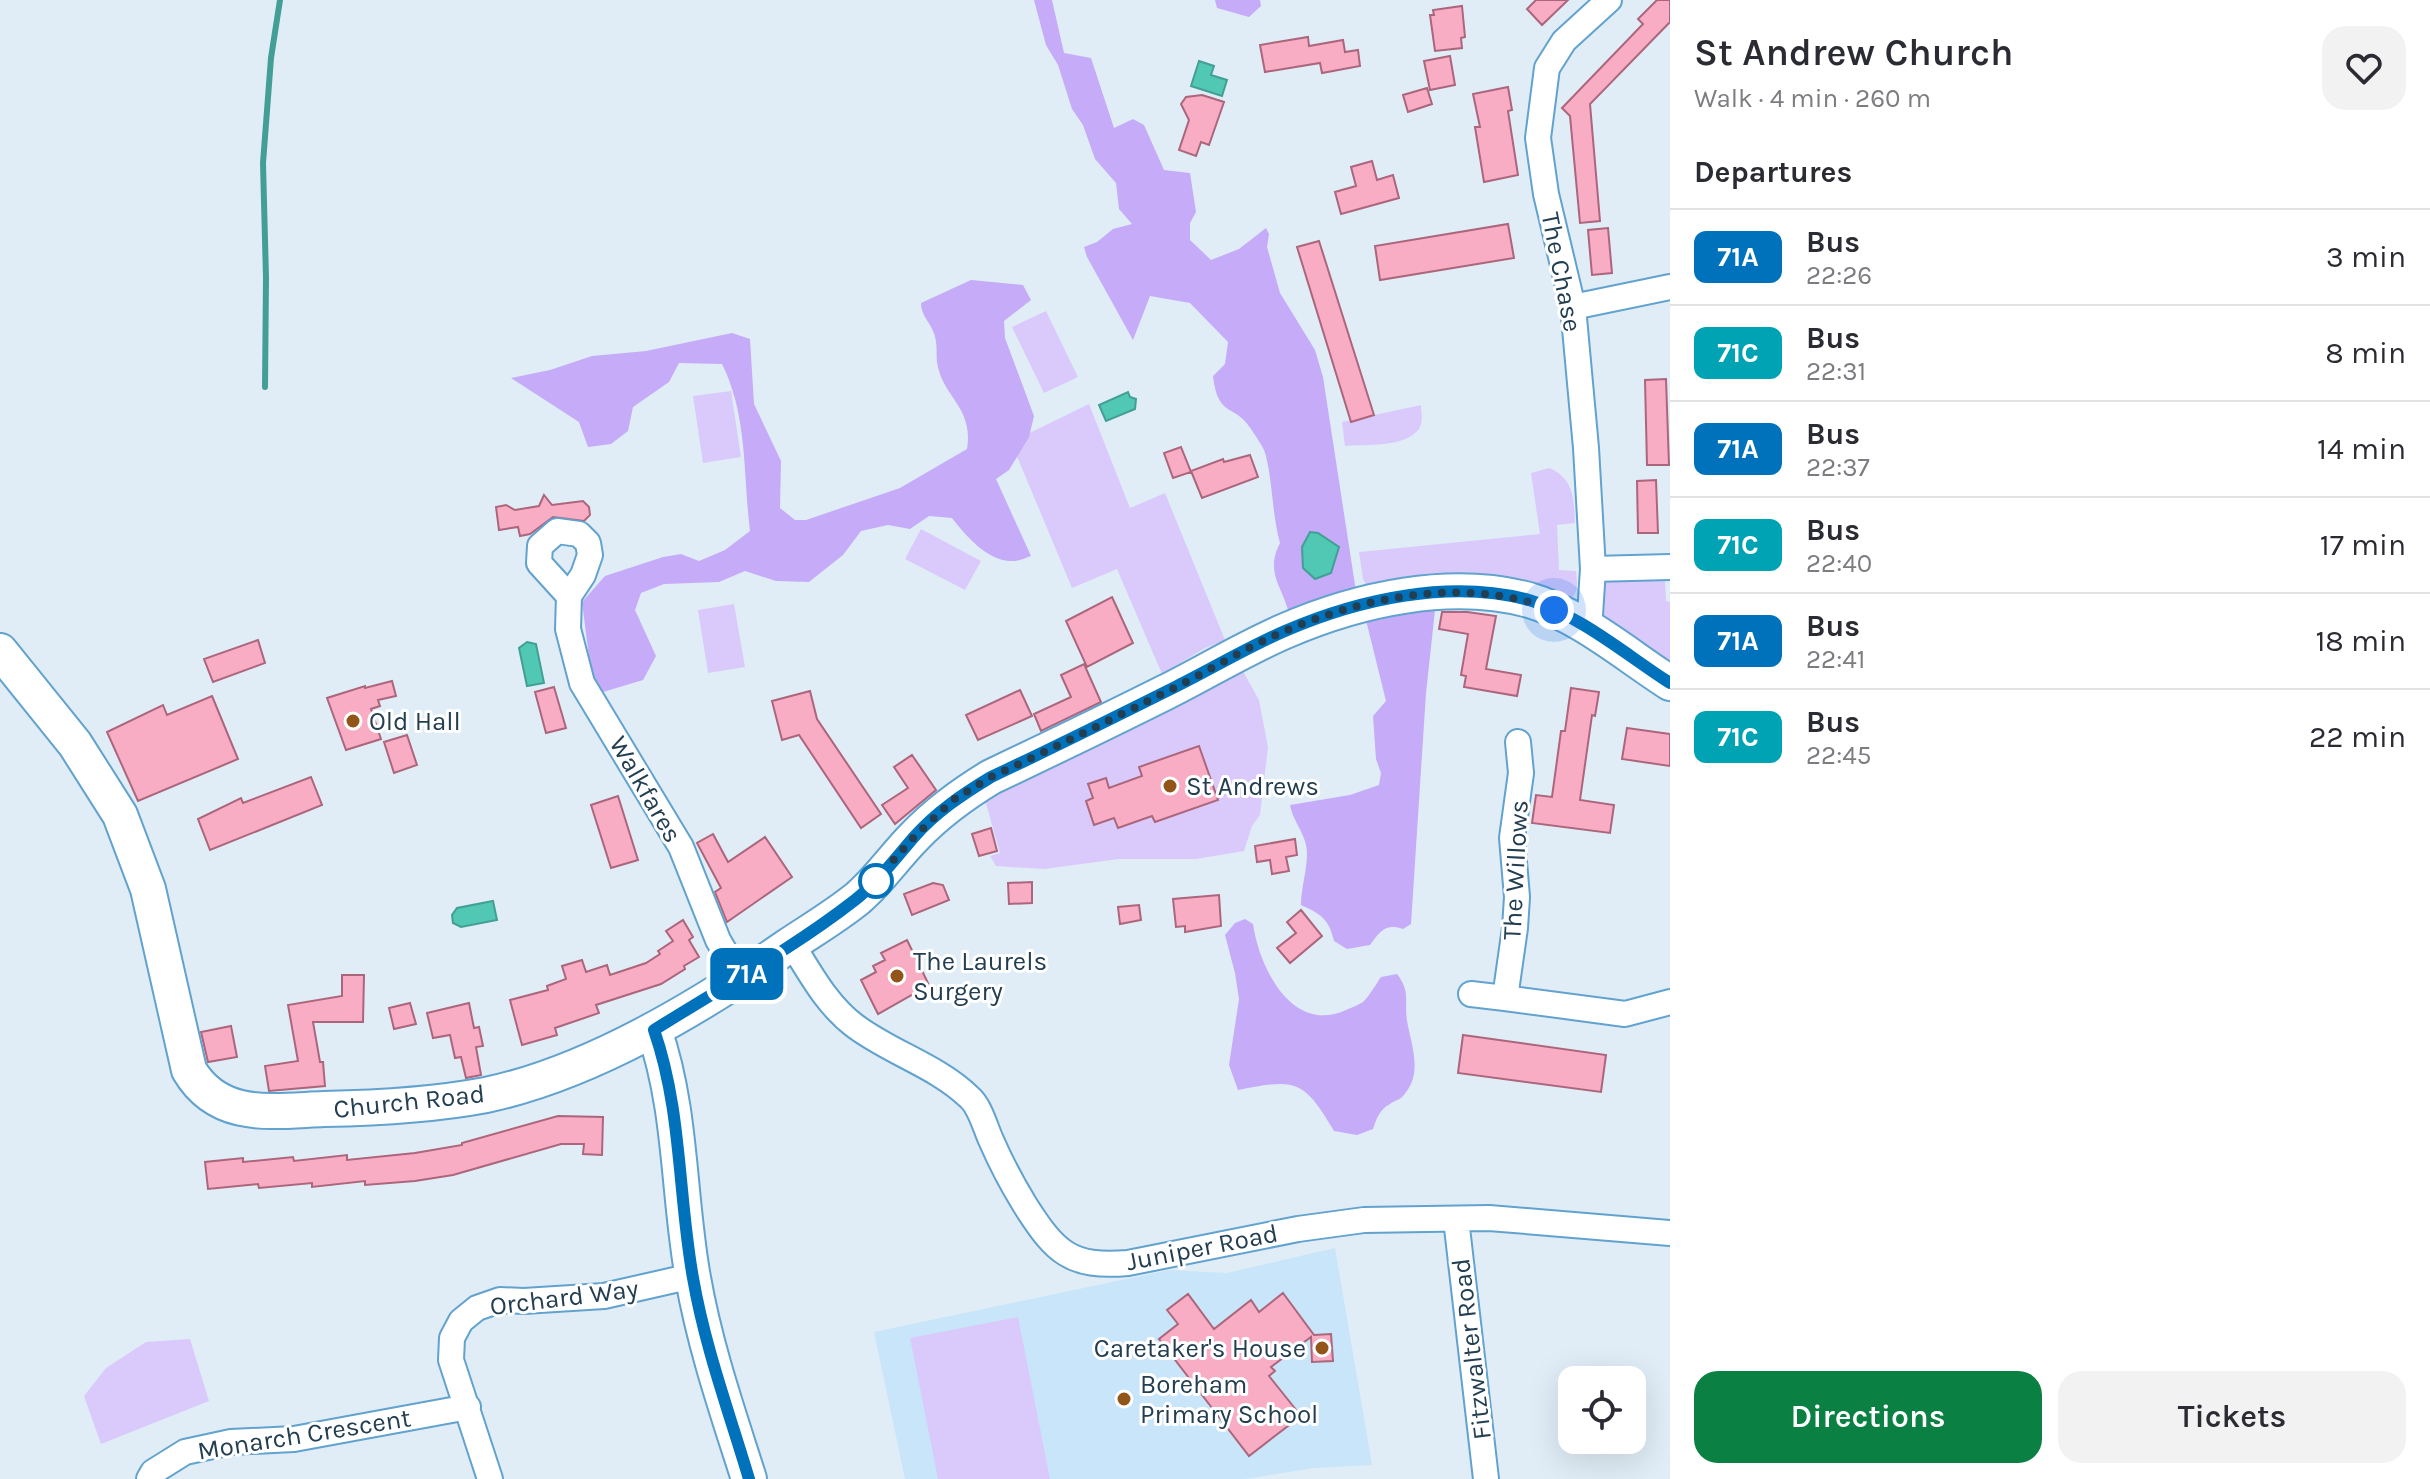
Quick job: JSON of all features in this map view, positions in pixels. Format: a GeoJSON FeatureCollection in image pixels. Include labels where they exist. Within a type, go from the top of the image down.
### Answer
{"type":"FeatureCollection","features":[{"type":"Feature","properties":{"kind":"street","name":"The Chase"},"geometry":{"type":"LineString","coordinates":[[1589,630],[1593,569],[1573,307],[1546,194],[1538,138],[1547,68],[1564,41],[1609,0]]}},
{"type":"Feature","properties":{"kind":"street"},"geometry":{"type":"LineString","coordinates":[[1573,307],[1670,287]]}},
{"type":"Feature","properties":{"kind":"street"},"geometry":{"type":"LineString","coordinates":[[1593,569],[1670,567]]}},
{"type":"Feature","properties":{"kind":"street","name":"Church Road"},"geometry":{"type":"LineString","coordinates":[[0,651],[75,744],[120,815],[148,889],[189,1070],[198,1086],[221,1103],[264,1111],[371,1108],[450,1100],[524,1084],[587,1061],[654,1030],[740,978],[858,898],[953,800],[991,777],[1285,631],[1363,604],[1469,591],[1531,601],[1563,613],[1670,683]]}},
{"type":"Feature","properties":{"kind":"street","name":"Walkfares"},"geometry":{"type":"LineString","coordinates":[[569,596],[568,629],[582,683],[681,847],[718,940],[740,978]]}},
{"type":"Feature","properties":{"kind":"street","name":"The Willows"},"geometry":{"type":"LineString","coordinates":[[1505,998],[1517,897],[1512,838],[1521,773],[1518,742]]}},
{"type":"Feature","properties":{"kind":"street","name":"Juniper Road"},"geometry":{"type":"LineString","coordinates":[[792,944],[832,1005],[853,1025],[948,1080],[972,1099],[1006,1175],[1054,1247],[1073,1258],[1105,1265],[1128,1263],[1331,1223],[1489,1218],[1670,1233]]}},
{"type":"Feature","properties":{"kind":"street"},"geometry":{"type":"LineString","coordinates":[[1471,994],[1625,1014],[1670,1002]]}},
{"type":"Feature","properties":{"kind":"street"},"geometry":{"type":"LineString","coordinates":[[654,1030],[667,1067],[676,1121],[692,1276],[708,1347],[749,1479]]}},
{"type":"Feature","properties":{"kind":"street","name":"Fitzwalter Road"},"geometry":{"type":"LineString","coordinates":[[1456,1219],[1486,1479]]}},
{"type":"Feature","properties":{"kind":"street","name":"Orchard Way"},"geometry":{"type":"LineString","coordinates":[[490,1479],[451,1360],[452,1338],[461,1321],[477,1308],[500,1300],[604,1296],[692,1276]]}},
{"type":"Feature","properties":{"kind":"street","name":"Monarch Crescent"},"geometry":{"type":"LineString","coordinates":[[149,1479],[153,1472],[185,1452],[200,1448],[231,1442],[294,1439],[468,1407]]}},
{"type":"Feature","properties":{"kind":"shaded area"},"geometry":{"type":"Polygon","coordinates":[[[1034,0],[1052,0],[1064,53],[1091,58],[1114,128],[1133,119],[1144,125],[1164,170],[1190,173],[1196,212],[1190,223],[1190,240],[1211,260],[1239,249],[1266,228],[1269,234],[1267,247],[1280,293],[1315,350],[1323,377],[1357,598],[1290,621],[1275,574],[1275,555],[1280,543],[1265,453],[1245,421],[1223,405],[1215,390],[1213,376],[1225,364],[1228,342],[1190,303],[1150,296],[1133,340],[1087,257],[1084,247],[1097,242],[1113,229],[1132,224],[1119,209],[1116,183],[1095,159],[1083,125],[1072,109],[1058,65],[1046,45],[1034,0]]]}},
{"type":"Feature","properties":{"kind":"shaded area"},"geometry":{"type":"Polygon","coordinates":[[[1215,0],[1260,0],[1261,6],[1249,17],[1217,8],[1215,0]]]}},
{"type":"Feature","properties":{"kind":"shaded area"},"geometry":{"type":"Polygon","coordinates":[[[1199,61],[1214,66],[1211,75],[1227,80],[1222,96],[1191,86],[1199,61]]]}},
{"type":"Feature","properties":{"kind":"shaded area"},"geometry":{"type":"Polygon","coordinates":[[[971,280],[1023,285],[1031,300],[1004,321],[1005,338],[1034,416],[1029,437],[1009,470],[996,479],[1031,556],[1013,561],[995,557],[971,540],[952,518],[929,516],[910,529],[888,525],[861,531],[843,555],[809,582],[776,581],[745,571],[719,582],[664,584],[641,593],[635,610],[656,656],[643,680],[603,692],[591,672],[582,602],[605,576],[681,554],[699,561],[725,550],[750,531],[736,404],[722,364],[679,363],[669,382],[633,407],[628,431],[611,444],[588,447],[579,422],[511,378],[550,370],[592,356],[646,351],[732,333],[750,339],[754,404],[781,461],[780,508],[795,520],[806,520],[900,488],[967,449],[966,423],[940,374],[935,335],[921,303],[971,280]]]}},
{"type":"Feature","properties":{"kind":"shaded area"},"geometry":{"type":"Polygon","coordinates":[[[1046,311],[1078,377],[1044,393],[1012,327],[1046,311]]]}},
{"type":"Feature","properties":{"kind":"shaded area"},"geometry":{"type":"Polygon","coordinates":[[[731,391],[741,457],[703,463],[693,396],[731,391]]]}},
{"type":"Feature","properties":{"kind":"shaded area"},"geometry":{"type":"Polygon","coordinates":[[[1128,392],[1130,397],[1136,399],[1135,409],[1106,421],[1099,405],[1128,392]]]}},
{"type":"Feature","properties":{"kind":"shaded area"},"geometry":{"type":"Polygon","coordinates":[[[1089,404],[1130,508],[1165,493],[1225,640],[1205,648],[1162,674],[1117,569],[1072,588],[1011,442],[1089,404]]]}},
{"type":"Feature","properties":{"kind":"shaded area"},"geometry":{"type":"Polygon","coordinates":[[[1421,405],[1421,424],[1412,436],[1394,442],[1345,446],[1342,422],[1421,405]]]}},
{"type":"Feature","properties":{"kind":"shaded area"},"geometry":{"type":"Polygon","coordinates":[[[1549,468],[1568,483],[1573,498],[1575,523],[1557,525],[1559,570],[1576,571],[1577,589],[1570,599],[1366,585],[1359,552],[1540,534],[1531,473],[1549,468]]]}},
{"type":"Feature","properties":{"kind":"shaded area"},"geometry":{"type":"Polygon","coordinates":[[[921,529],[981,561],[965,590],[905,559],[921,529]]]}},
{"type":"Feature","properties":{"kind":"shaded area"},"geometry":{"type":"Polygon","coordinates":[[[1310,532],[1318,533],[1339,547],[1331,573],[1315,579],[1303,568],[1302,547],[1310,532]]]}},
{"type":"Feature","properties":{"kind":"shaded area"},"geometry":{"type":"Polygon","coordinates":[[[1665,579],[1666,601],[1670,602],[1670,683],[1611,644],[1592,590],[1600,580],[1665,579]]]}},
{"type":"Feature","properties":{"kind":"shaded area"},"geometry":{"type":"Polygon","coordinates":[[[1436,601],[1426,693],[1411,924],[1403,929],[1388,928],[1380,932],[1370,945],[1347,949],[1334,941],[1330,927],[1323,918],[1301,905],[1306,846],[1290,805],[1350,795],[1379,785],[1381,773],[1376,759],[1373,716],[1386,701],[1364,612],[1436,601]]]}},
{"type":"Feature","properties":{"kind":"shaded area"},"geometry":{"type":"Polygon","coordinates":[[[734,604],[745,667],[708,673],[698,610],[734,604]]]}},
{"type":"Feature","properties":{"kind":"shaded area"},"geometry":{"type":"Polygon","coordinates":[[[527,642],[536,644],[544,683],[527,686],[519,648],[527,642]]]}},
{"type":"Feature","properties":{"kind":"shaded area"},"geometry":{"type":"Polygon","coordinates":[[[1239,664],[1259,700],[1268,747],[1260,815],[1252,826],[1244,851],[1196,859],[1119,859],[1044,869],[996,866],[990,856],[1000,853],[983,793],[1239,664]]]}},
{"type":"Feature","properties":{"kind":"shaded area"},"geometry":{"type":"Polygon","coordinates":[[[493,901],[497,920],[461,927],[453,923],[452,915],[457,908],[493,901]]]}},
{"type":"Feature","properties":{"kind":"shaded area"},"geometry":{"type":"Polygon","coordinates":[[[1245,919],[1253,924],[1262,959],[1271,977],[1294,1005],[1310,1013],[1327,1015],[1363,1002],[1381,977],[1397,974],[1401,980],[1406,992],[1414,1071],[1408,1089],[1401,1098],[1383,1109],[1373,1129],[1357,1135],[1334,1131],[1314,1101],[1296,1086],[1273,1084],[1238,1090],[1229,1065],[1239,999],[1225,935],[1235,923],[1245,919]]]}},
{"type":"Feature","properties":{"kind":"shaded area","name":"Boreham Primary School"},"geometry":{"type":"Polygon","coordinates":[[[1335,1248],[1372,1465],[1314,1468],[1245,1479],[905,1479],[874,1332],[1169,1270],[1227,1273],[1335,1248]]]}},
{"type":"Feature","properties":{"kind":"shaded area"},"geometry":{"type":"Polygon","coordinates":[[[1018,1317],[1050,1479],[938,1479],[910,1338],[1018,1317]]]}},
{"type":"Feature","properties":{"kind":"shaded area"},"geometry":{"type":"Polygon","coordinates":[[[190,1339],[209,1401],[101,1444],[84,1396],[106,1368],[146,1342],[190,1339]]]}},
{"type":"Feature","properties":{"kind":"building"},"geometry":{"type":"Polygon","coordinates":[[[1536,0],[1568,0],[1542,25],[1527,9],[1536,0]]]}},
{"type":"Feature","properties":{"kind":"building"},"geometry":{"type":"Polygon","coordinates":[[[1657,0],[1670,0],[1670,22],[1590,104],[1600,221],[1580,223],[1570,116],[1562,108],[1643,24],[1638,19],[1657,0]]]}},
{"type":"Feature","properties":{"kind":"building"},"geometry":{"type":"Polygon","coordinates":[[[1462,6],[1465,37],[1461,38],[1462,48],[1435,51],[1430,15],[1434,15],[1433,10],[1462,6]]]}},
{"type":"Feature","properties":{"kind":"building"},"geometry":{"type":"Polygon","coordinates":[[[1308,37],[1309,46],[1343,40],[1345,52],[1358,50],[1360,66],[1322,73],[1320,63],[1265,72],[1260,45],[1308,37]]]}},
{"type":"Feature","properties":{"kind":"building"},"geometry":{"type":"Polygon","coordinates":[[[1450,56],[1455,85],[1430,90],[1424,61],[1450,56]]]}},
{"type":"Feature","properties":{"kind":"building"},"geometry":{"type":"Polygon","coordinates":[[[1508,87],[1512,110],[1508,111],[1518,175],[1484,182],[1475,127],[1480,127],[1473,94],[1508,87]]]}},
{"type":"Feature","properties":{"kind":"building"},"geometry":{"type":"Polygon","coordinates":[[[1427,88],[1432,104],[1408,112],[1403,95],[1427,88]]]}},
{"type":"Feature","properties":{"kind":"building"},"geometry":{"type":"Polygon","coordinates":[[[1202,95],[1224,102],[1209,145],[1201,142],[1196,156],[1179,150],[1189,120],[1181,104],[1186,97],[1202,95]]]}},
{"type":"Feature","properties":{"kind":"building"},"geometry":{"type":"Polygon","coordinates":[[[1372,161],[1377,180],[1393,175],[1399,198],[1341,214],[1335,192],[1356,186],[1351,167],[1372,161]]]}},
{"type":"Feature","properties":{"kind":"building"},"geometry":{"type":"Polygon","coordinates":[[[1508,224],[1514,258],[1380,280],[1375,246],[1508,224]]]}},
{"type":"Feature","properties":{"kind":"building"},"geometry":{"type":"Polygon","coordinates":[[[1608,228],[1612,273],[1592,275],[1588,230],[1608,228]]]}},
{"type":"Feature","properties":{"kind":"building"},"geometry":{"type":"Polygon","coordinates":[[[1319,241],[1374,415],[1351,422],[1297,247],[1319,241]]]}},
{"type":"Feature","properties":{"kind":"building"},"geometry":{"type":"Polygon","coordinates":[[[1666,379],[1669,465],[1647,465],[1645,380],[1666,379]]]}},
{"type":"Feature","properties":{"kind":"building"},"geometry":{"type":"Polygon","coordinates":[[[1181,447],[1191,472],[1173,478],[1164,453],[1181,447]]]}},
{"type":"Feature","properties":{"kind":"building"},"geometry":{"type":"Polygon","coordinates":[[[1250,455],[1258,477],[1202,498],[1191,471],[1223,459],[1224,462],[1250,455]]]}},
{"type":"Feature","properties":{"kind":"building"},"geometry":{"type":"Polygon","coordinates":[[[1656,480],[1658,533],[1638,533],[1637,481],[1656,480]]]}},
{"type":"Feature","properties":{"kind":"building"},"geometry":{"type":"Polygon","coordinates":[[[544,495],[552,505],[583,501],[589,507],[590,515],[584,521],[553,517],[530,534],[520,536],[518,527],[499,530],[496,507],[506,505],[515,510],[539,506],[544,495]]]}},
{"type":"Feature","properties":{"kind":"building"},"geometry":{"type":"Polygon","coordinates":[[[1112,597],[1133,643],[1087,667],[1066,621],[1112,597]]]}},
{"type":"Feature","properties":{"kind":"building"},"geometry":{"type":"Polygon","coordinates":[[[1442,612],[1496,616],[1486,669],[1521,675],[1517,696],[1464,687],[1466,676],[1461,675],[1468,634],[1439,629],[1442,612]]]}},
{"type":"Feature","properties":{"kind":"building"},"geometry":{"type":"Polygon","coordinates":[[[258,640],[265,663],[213,682],[204,659],[258,640]]]}},
{"type":"Feature","properties":{"kind":"building"},"geometry":{"type":"Polygon","coordinates":[[[1084,664],[1101,702],[1041,731],[1034,714],[1071,697],[1061,675],[1084,664]]]}},
{"type":"Feature","properties":{"kind":"building","name":"Old Hall"},"geometry":{"type":"Polygon","coordinates":[[[392,681],[396,696],[378,700],[380,706],[371,709],[381,739],[346,750],[327,698],[392,681]]]}},
{"type":"Feature","properties":{"kind":"building"},"geometry":{"type":"Polygon","coordinates":[[[554,687],[566,728],[546,733],[535,692],[554,687]]]}},
{"type":"Feature","properties":{"kind":"building"},"geometry":{"type":"Polygon","coordinates":[[[1571,688],[1599,692],[1595,716],[1592,715],[1580,800],[1614,805],[1610,833],[1532,823],[1536,795],[1552,797],[1561,731],[1565,731],[1571,688]]]}},
{"type":"Feature","properties":{"kind":"building"},"geometry":{"type":"Polygon","coordinates":[[[1020,690],[1032,716],[978,740],[966,715],[1020,690]]]}},
{"type":"Feature","properties":{"kind":"building"},"geometry":{"type":"Polygon","coordinates":[[[810,691],[817,719],[881,814],[861,828],[799,735],[782,740],[772,701],[810,691]]]}},
{"type":"Feature","properties":{"kind":"building"},"geometry":{"type":"Polygon","coordinates":[[[212,696],[238,759],[138,801],[107,732],[163,705],[167,715],[212,696]]]}},
{"type":"Feature","properties":{"kind":"building"},"geometry":{"type":"Polygon","coordinates":[[[1627,728],[1670,734],[1670,766],[1622,759],[1627,728]]]}},
{"type":"Feature","properties":{"kind":"building"},"geometry":{"type":"Polygon","coordinates":[[[407,735],[417,765],[394,773],[384,742],[407,735]]]}},
{"type":"Feature","properties":{"kind":"building","name":"St Andrews"},"geometry":{"type":"Polygon","coordinates":[[[1199,746],[1218,800],[1155,822],[1152,816],[1118,828],[1114,818],[1094,825],[1086,801],[1093,798],[1088,784],[1106,778],[1109,788],[1142,776],[1139,767],[1199,746]]]}},
{"type":"Feature","properties":{"kind":"building"},"geometry":{"type":"Polygon","coordinates":[[[912,755],[936,790],[895,824],[882,805],[908,788],[894,767],[912,755]]]}},
{"type":"Feature","properties":{"kind":"building"},"geometry":{"type":"Polygon","coordinates":[[[311,777],[322,805],[210,850],[198,819],[241,798],[243,803],[311,777]]]}},
{"type":"Feature","properties":{"kind":"building"},"geometry":{"type":"Polygon","coordinates":[[[618,796],[638,860],[611,868],[591,805],[618,796]]]}},
{"type":"Feature","properties":{"kind":"building"},"geometry":{"type":"Polygon","coordinates":[[[991,828],[997,851],[979,856],[972,834],[991,828]]]}},
{"type":"Feature","properties":{"kind":"building"},"geometry":{"type":"Polygon","coordinates":[[[713,834],[728,862],[765,837],[792,877],[727,922],[715,892],[721,888],[697,843],[713,834]]]}},
{"type":"Feature","properties":{"kind":"building"},"geometry":{"type":"Polygon","coordinates":[[[1295,839],[1297,855],[1286,857],[1289,871],[1272,874],[1270,860],[1257,862],[1255,846],[1295,839]]]}},
{"type":"Feature","properties":{"kind":"building"},"geometry":{"type":"Polygon","coordinates":[[[1032,882],[1032,903],[1009,904],[1008,883],[1032,882]]]}},
{"type":"Feature","properties":{"kind":"building"},"geometry":{"type":"Polygon","coordinates":[[[933,883],[943,885],[949,900],[912,915],[904,894],[933,883]]]}},
{"type":"Feature","properties":{"kind":"building"},"geometry":{"type":"Polygon","coordinates":[[[1219,895],[1221,926],[1185,932],[1185,926],[1176,927],[1173,899],[1219,895]]]}},
{"type":"Feature","properties":{"kind":"building"},"geometry":{"type":"Polygon","coordinates":[[[1139,905],[1141,920],[1120,924],[1118,907],[1139,905]]]}},
{"type":"Feature","properties":{"kind":"building"},"geometry":{"type":"Polygon","coordinates":[[[1301,910],[1322,936],[1290,963],[1277,948],[1296,933],[1287,922],[1301,910]]]}},
{"type":"Feature","properties":{"kind":"building"},"geometry":{"type":"Polygon","coordinates":[[[683,920],[693,937],[689,940],[699,957],[684,966],[685,969],[661,984],[596,1005],[599,1013],[555,1028],[557,1035],[522,1045],[510,1000],[548,990],[547,986],[566,979],[562,966],[582,960],[586,972],[607,965],[610,975],[646,963],[673,941],[666,931],[683,920]]]}},
{"type":"Feature","properties":{"kind":"building","name":"The Laurels Surgery"},"geometry":{"type":"Polygon","coordinates":[[[907,940],[929,985],[878,1014],[861,980],[876,972],[873,966],[885,960],[881,953],[907,940]]]}},
{"type":"Feature","properties":{"kind":"building"},"geometry":{"type":"Polygon","coordinates":[[[342,975],[364,975],[363,1022],[313,1022],[320,1062],[323,1062],[325,1086],[269,1091],[265,1066],[298,1061],[288,1005],[342,996],[342,975]]]}},
{"type":"Feature","properties":{"kind":"building"},"geometry":{"type":"Polygon","coordinates":[[[410,1003],[416,1024],[394,1029],[389,1008],[410,1003]]]}},
{"type":"Feature","properties":{"kind":"building"},"geometry":{"type":"Polygon","coordinates":[[[469,1003],[474,1028],[479,1027],[483,1046],[476,1047],[481,1075],[466,1078],[461,1057],[455,1058],[450,1035],[433,1038],[427,1013],[469,1003]]]}},
{"type":"Feature","properties":{"kind":"building"},"geometry":{"type":"Polygon","coordinates":[[[231,1026],[237,1057],[208,1062],[201,1032],[231,1026]]]}},
{"type":"Feature","properties":{"kind":"building"},"geometry":{"type":"Polygon","coordinates":[[[1463,1035],[1606,1055],[1601,1092],[1458,1073],[1463,1035]]]}},
{"type":"Feature","properties":{"kind":"building"},"geometry":{"type":"Polygon","coordinates":[[[558,1116],[603,1117],[602,1155],[583,1154],[584,1144],[561,1144],[453,1175],[415,1181],[365,1185],[365,1181],[312,1187],[312,1183],[259,1188],[258,1184],[208,1189],[205,1162],[293,1157],[294,1161],[347,1155],[347,1160],[415,1153],[462,1145],[558,1116]]]}},
{"type":"Feature","properties":{"kind":"building"},"geometry":{"type":"Polygon","coordinates":[[[1283,1293],[1314,1335],[1331,1334],[1333,1361],[1312,1362],[1311,1337],[1271,1367],[1275,1371],[1269,1376],[1301,1416],[1249,1456],[1159,1339],[1178,1324],[1167,1310],[1188,1294],[1214,1329],[1251,1300],[1259,1312],[1283,1293]]]}},
{"type":"Feature","properties":{"kind":"waterway"},"geometry":{"type":"LineString","coordinates":[[265,387],[263,163],[271,58],[280,0]]}},
{"type":"Feature","properties":{"kind":"bus line","name":"71A"},"geometry":{"type":"LineString","coordinates":[[749,1479],[708,1347],[692,1276],[676,1121],[667,1067],[654,1030],[761,965],[858,898],[953,800],[991,777],[1285,631],[1356,606],[1405,597],[1469,591],[1531,601],[1563,613],[1670,683]]}},
{"type":"Feature","properties":{"kind":"place","name":"Old Hall"},"geometry":{"type":"Point","coordinates":[353,721]}},
{"type":"Feature","properties":{"kind":"place","name":"St Andrews"},"geometry":{"type":"Point","coordinates":[1170,786]}},
{"type":"Feature","properties":{"kind":"place","name":"The Laurels Surgery"},"geometry":{"type":"Point","coordinates":[897,976]}},
{"type":"Feature","properties":{"kind":"place","name":"Caretaker's House"},"geometry":{"type":"Point","coordinates":[1322,1348]}},
{"type":"Feature","properties":{"kind":"place","name":"Boreham Primary School"},"geometry":{"type":"Point","coordinates":[1124,1399]}},
{"type":"Feature","properties":{"kind":"route"},"geometry":{"type":"LineString","coordinates":[[876,881],[870,886],[953,800],[991,777],[1285,631],[1363,604],[1469,591],[1502,594],[1554,610]]}}]}
